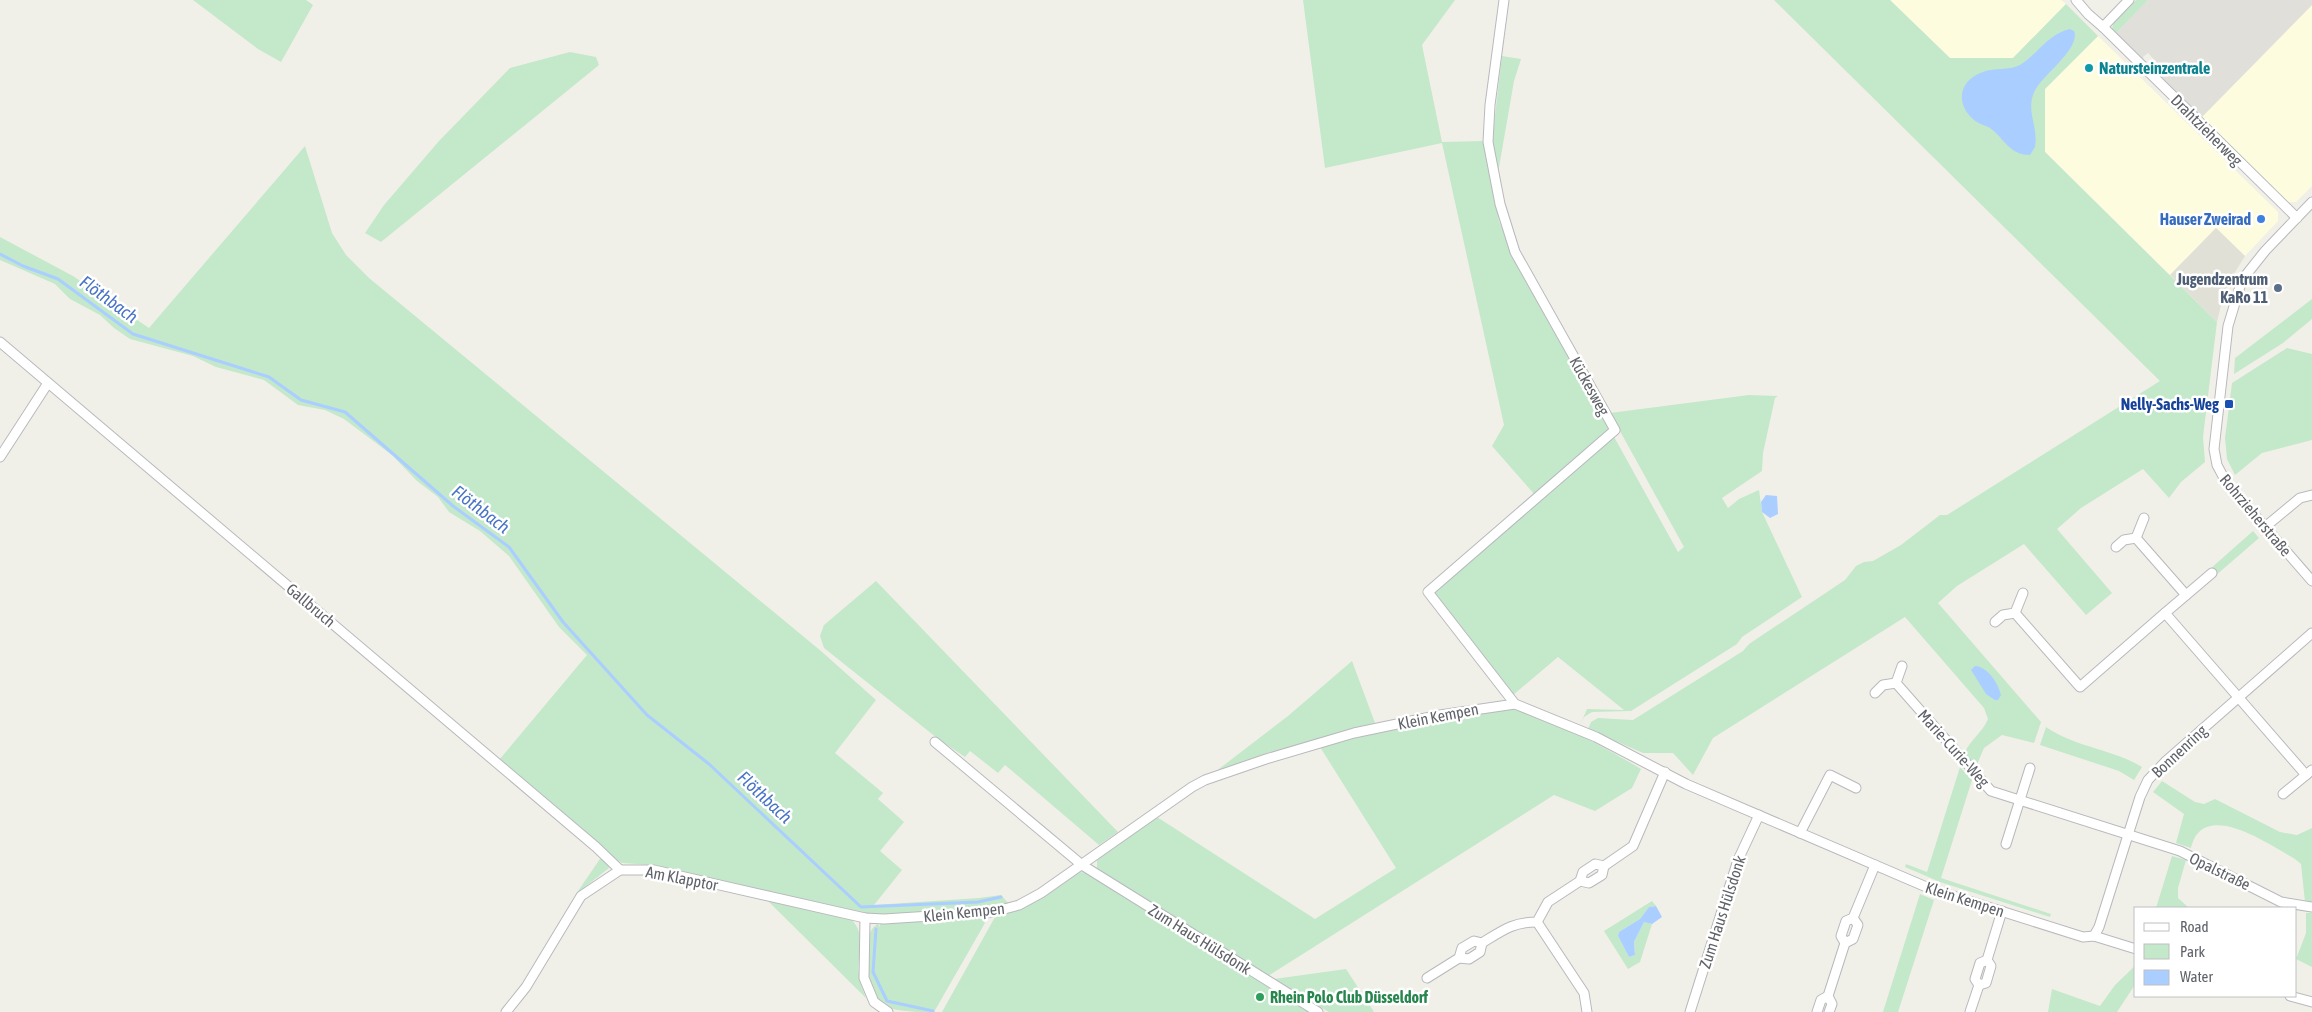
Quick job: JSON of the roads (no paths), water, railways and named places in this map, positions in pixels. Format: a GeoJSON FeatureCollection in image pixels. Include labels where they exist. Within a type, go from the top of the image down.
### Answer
{"type":"FeatureCollection","features":[{"type":"Feature","properties":{"kind":"street","name":"Kückesweg"},"geometry":{"type":"LineString","coordinates":[[1504,0],[1490,104],[1488,142],[1500,204],[1515,252],[1615,430],[1428,592],[1515,704]]}},
{"type":"Feature","properties":{"kind":"street","name":"Drahtzieherweg"},"geometry":{"type":"LineString","coordinates":[[2076,0],[2088,14],[2297,218]]}},
{"type":"Feature","properties":{"kind":"street"},"geometry":{"type":"LineString","coordinates":[[2103,27],[2129,0]]}},
{"type":"Feature","properties":{"kind":"street","name":"Rohrzieherstraße"},"geometry":{"type":"LineString","coordinates":[[2312,202],[2265,251],[2242,280],[2228,326],[2215,435],[2215,459],[2222,475],[2312,581]]}},
{"type":"Feature","properties":{"kind":"street","name":"Gallbruch"},"geometry":{"type":"LineString","coordinates":[[0,342],[592,843],[620,870]]}},
{"type":"Feature","properties":{"kind":"street"},"geometry":{"type":"LineString","coordinates":[[0,457],[48,383]]}},
{"type":"Feature","properties":{"kind":"street"},"geometry":{"type":"LineString","coordinates":[[2265,527],[2300,498],[2312,495]]}},
{"type":"Feature","properties":{"kind":"street"},"geometry":{"type":"LineString","coordinates":[[2136,538],[2144,518]]}},
{"type":"Feature","properties":{"kind":"street"},"geometry":{"type":"LineString","coordinates":[[2116,547],[2124,540],[2136,538]]}},
{"type":"Feature","properties":{"kind":"street"},"geometry":{"type":"LineString","coordinates":[[2136,538],[2186,595]]}},
{"type":"Feature","properties":{"kind":"street"},"geometry":{"type":"LineString","coordinates":[[2015,613],[2080,687],[2212,573]]}},
{"type":"Feature","properties":{"kind":"street"},"geometry":{"type":"LineString","coordinates":[[2015,613],[2023,593]]}},
{"type":"Feature","properties":{"kind":"street"},"geometry":{"type":"LineString","coordinates":[[1994,622],[2003,615],[2015,613]]}},
{"type":"Feature","properties":{"kind":"street"},"geometry":{"type":"LineString","coordinates":[[2165,613],[2239,698],[2309,772],[2283,794]]}},
{"type":"Feature","properties":{"kind":"street","name":"Bonnenring"},"geometry":{"type":"LineString","coordinates":[[2094,936],[2099,927],[2140,797],[2148,780],[2165,762],[2312,633]]}},
{"type":"Feature","properties":{"kind":"street"},"geometry":{"type":"LineString","coordinates":[[1874,693],[1884,685],[1896,684],[1902,666]]}},
{"type":"Feature","properties":{"kind":"street","name":"Marie-Curie-Weg"},"geometry":{"type":"LineString","coordinates":[[1896,684],[1991,791],[2128,835]]}},
{"type":"Feature","properties":{"kind":"street","name":"Klein Kempen"},"geometry":{"type":"LineString","coordinates":[[865,918],[884,919],[1002,911],[1028,901],[1192,787],[1221,774],[1354,733],[1440,715],[1515,704],[1596,737],[1686,784],[1931,888],[2083,937],[2094,936],[2134,948]]}},
{"type":"Feature","properties":{"kind":"street"},"geometry":{"type":"LineString","coordinates":[[935,742],[1082,865]]}},
{"type":"Feature","properties":{"kind":"street"},"geometry":{"type":"LineString","coordinates":[[2006,844],[2030,768]]}},
{"type":"Feature","properties":{"kind":"street"},"geometry":{"type":"LineString","coordinates":[[1537,922],[1548,902],[1580,881],[1583,872],[1595,864],[1604,866],[1632,846],[1665,772]]}},
{"type":"Feature","properties":{"kind":"street"},"geometry":{"type":"LineString","coordinates":[[1800,833],[1830,775],[1856,788]]}},
{"type":"Feature","properties":{"kind":"street","name":"Zum Haus Hülsdonk"},"geometry":{"type":"LineString","coordinates":[[1690,1012],[1738,860],[1759,815]]}},
{"type":"Feature","properties":{"kind":"street","name":"Opalstraße"},"geometry":{"type":"LineString","coordinates":[[2128,835],[2180,851],[2281,902],[2312,907]]}},
{"type":"Feature","properties":{"kind":"street","name":"Zum Haus Hülsdonk"},"geometry":{"type":"LineString","coordinates":[[1082,865],[1318,1012]]}},
{"type":"Feature","properties":{"kind":"street"},"geometry":{"type":"LineString","coordinates":[[1817,1012],[1821,1000],[1828,996],[1845,943],[1841,936],[1846,921],[1853,918],[1875,865]]}},
{"type":"Feature","properties":{"kind":"street"},"geometry":{"type":"LineString","coordinates":[[506,1012],[526,987],[582,896],[620,870]]}},
{"type":"Feature","properties":{"kind":"street","name":"Am Klapptor"},"geometry":{"type":"LineString","coordinates":[[620,870],[654,870],[865,918]]}},
{"type":"Feature","properties":{"kind":"street"},"geometry":{"type":"LineString","coordinates":[[1970,1012],[1979,985],[1975,979],[1980,963],[1987,960],[2002,911]]}},
{"type":"Feature","properties":{"kind":"street"},"geometry":{"type":"LineString","coordinates":[[865,918],[864,978],[874,1002],[888,1012]]}},
{"type":"Feature","properties":{"kind":"street"},"geometry":{"type":"LineString","coordinates":[[1427,978],[1459,958],[1462,948],[1474,941],[1482,942],[1509,926],[1521,922],[1537,922]]}},
{"type":"Feature","properties":{"kind":"street"},"geometry":{"type":"LineString","coordinates":[[1537,922],[1584,993],[1587,1012]]}},
{"type":"Feature","properties":{"kind":"street"},"geometry":{"type":"LineString","coordinates":[[1828,996],[1832,1004],[1830,1012]]}},
{"type":"Feature","properties":{"kind":"street"},"geometry":{"type":"LineString","coordinates":[[2294,997],[2312,1002]]}},
{"type":"Feature","properties":{"kind":"water"},"geometry":{"type":"Polygon","coordinates":[[[2070,29],[2074,31],[2075,37],[2072,45],[2037,87],[2033,95],[2031,109],[2036,139],[2035,147],[2030,155],[2017,152],[1990,128],[1975,121],[1967,113],[1962,99],[1965,86],[1969,80],[1983,72],[2020,65],[2055,35],[2070,29]]]}},
{"type":"Feature","properties":{"kind":"water"},"geometry":{"type":"Polygon","coordinates":[[[1766,495],[1777,496],[1778,514],[1770,518],[1762,512],[1761,502],[1766,495]]]}},
{"type":"Feature","properties":{"kind":"water"},"geometry":{"type":"Polygon","coordinates":[[[1975,666],[1988,672],[1995,681],[2001,695],[1998,700],[1986,694],[1971,670],[1975,666]]]}},
{"type":"Feature","properties":{"kind":"water"},"geometry":{"type":"Polygon","coordinates":[[[1656,906],[1662,917],[1652,924],[1644,922],[1634,942],[1635,955],[1629,957],[1618,936],[1619,932],[1640,919],[1649,907],[1656,906]]]}},
{"type":"Feature","properties":{"kind":"waterway","name":"Flöthbach"},"geometry":{"type":"LineString","coordinates":[[0,254],[23,266],[58,279],[133,334],[269,377],[301,400],[345,412],[453,506],[509,547],[563,622],[647,715],[709,764],[861,907],[978,902],[1001,897]]}},
{"type":"Feature","properties":{"kind":"waterway","name":"Flöthbach"},"geometry":{"type":"LineString","coordinates":[[876,929],[873,972],[887,1001],[933,1011]]}},
{"type":"Feature","properties":{"kind":"place","name":"Natursteinzentrale"},"geometry":{"type":"Point","coordinates":[2089,68]}},
{"type":"Feature","properties":{"kind":"place","name":"Hauser Zweirad"},"geometry":{"type":"Point","coordinates":[2261,219]}},
{"type":"Feature","properties":{"kind":"place","name":"Jugendzentrum KaRo 11"},"geometry":{"type":"Point","coordinates":[2278,288]}},
{"type":"Feature","properties":{"kind":"place","name":"Nelly-Sachs-Weg"},"geometry":{"type":"Point","coordinates":[2229,404]}},
{"type":"Feature","properties":{"kind":"place","name":"Rhein Polo Club Düsseldorf"},"geometry":{"type":"Point","coordinates":[1260,997]}}]}
